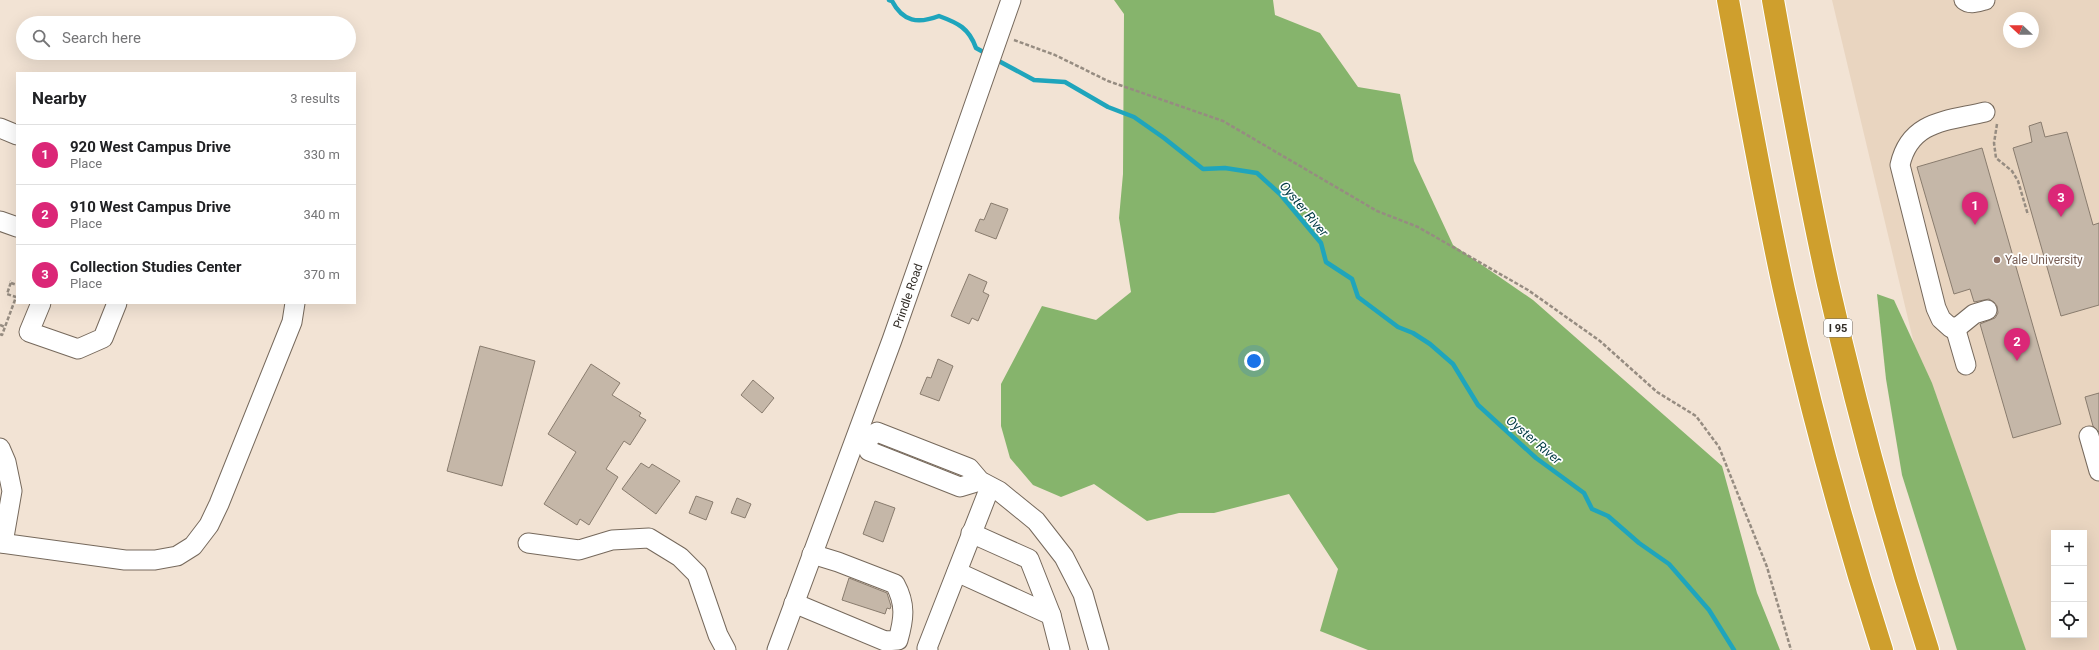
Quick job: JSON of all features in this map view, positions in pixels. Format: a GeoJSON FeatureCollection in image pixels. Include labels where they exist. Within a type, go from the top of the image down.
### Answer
{"type":"FeatureCollection","features":[{"type":"Feature","properties":{"kind":"highway"},"geometry":{"type":"LineString","coordinates":[[1728,0],[1773,238],[1797,345],[1839,508],[1882,650]]}},
{"type":"Feature","properties":{"kind":"highway","name":"I 95"},"geometry":{"type":"LineString","coordinates":[[1773,0],[1817,230],[1853,388],[1891,531],[1928,650]]}},
{"type":"Feature","properties":{"kind":"street","name":"Prindle Road"},"geometry":{"type":"LineString","coordinates":[[777,650],[812,554],[862,438],[1011,0]]}},
{"type":"Feature","properties":{"kind":"street"},"geometry":{"type":"LineString","coordinates":[[1964,0],[1968,3],[1974,3],[1985,0]]}},
{"type":"Feature","properties":{"kind":"street"},"geometry":{"type":"LineString","coordinates":[[1987,310],[1974,314],[1955,327],[1951,328],[1941,319],[1936,308],[1900,165],[1902,154],[1918,132],[1933,124],[1991,118]]}},
{"type":"Feature","properties":{"kind":"street"},"geometry":{"type":"LineString","coordinates":[[0,128],[16,135]]}},
{"type":"Feature","properties":{"kind":"street"},"geometry":{"type":"LineString","coordinates":[[0,221],[16,228]]}},
{"type":"Feature","properties":{"kind":"street"},"geometry":{"type":"LineString","coordinates":[[41,304],[29,332],[78,349],[103,338],[117,304]]}},
{"type":"Feature","properties":{"kind":"street"},"geometry":{"type":"LineString","coordinates":[[0,448],[6,462],[12,491],[1,543],[125,560],[155,560],[177,556],[193,546],[209,525],[219,504],[292,322],[295,304]]}},
{"type":"Feature","properties":{"kind":"street"},"geometry":{"type":"LineString","coordinates":[[1955,327],[1966,365]]}},
{"type":"Feature","properties":{"kind":"street"},"geometry":{"type":"LineString","coordinates":[[862,438],[877,432],[969,468],[985,484],[1036,521],[1064,557],[1083,594],[1098,650]]}},
{"type":"Feature","properties":{"kind":"street"},"geometry":{"type":"LineString","coordinates":[[2089,436],[2099,471]]}},
{"type":"Feature","properties":{"kind":"street"},"geometry":{"type":"LineString","coordinates":[[928,650],[927,648],[971,533],[985,484]]}},
{"type":"Feature","properties":{"kind":"street"},"geometry":{"type":"LineString","coordinates":[[971,533],[1029,559],[1051,615],[1060,650]]}},
{"type":"Feature","properties":{"kind":"street"},"geometry":{"type":"LineString","coordinates":[[528,543],[579,550],[612,540],[649,538],[680,557],[697,574],[718,635],[726,650]]}},
{"type":"Feature","properties":{"kind":"street"},"geometry":{"type":"LineString","coordinates":[[797,596],[885,641],[898,640],[904,618],[902,596],[895,584],[838,562],[812,554]]}},
{"type":"Feature","properties":{"kind":"street"},"geometry":{"type":"LineString","coordinates":[[957,572],[1051,615]]}},
{"type":"Feature","properties":{"kind":"path"},"geometry":{"type":"LineString","coordinates":[[998,38],[1055,55],[1108,81],[1223,120],[1377,211],[1418,227],[1528,290],[1600,341],[1657,392],[1696,416],[1719,448],[1767,568],[1791,650]]}},
{"type":"Feature","properties":{"kind":"path"},"geometry":{"type":"LineString","coordinates":[[1991,118],[1996,158],[2015,175],[2028,215]]}},
{"type":"Feature","properties":{"kind":"path"},"geometry":{"type":"LineString","coordinates":[[0,334],[2,335],[16,297],[7,294],[10,282],[16,285]]}},
{"type":"Feature","properties":{"kind":"path"},"geometry":{"type":"LineString","coordinates":[[0,325],[5,327]]}},
{"type":"Feature","properties":{"kind":"shaded area","name":"Yale University"},"geometry":{"type":"Polygon","coordinates":[[[1832,0],[2099,0],[2099,650],[2014,650],[1946,478],[1832,0]]]}},
{"type":"Feature","properties":{"kind":"green space"},"geometry":{"type":"Polygon","coordinates":[[[1114,0],[1273,0],[1275,15],[1320,33],[1358,87],[1400,94],[1414,161],[1453,245],[1533,300],[1722,466],[1757,593],[1780,650],[1368,650],[1320,631],[1338,569],[1289,494],[1214,513],[1179,513],[1147,521],[1094,484],[1061,497],[1033,485],[1010,458],[1001,426],[1001,384],[1042,306],[1096,320],[1131,292],[1119,218],[1123,174],[1124,14],[1114,0]]]}},
{"type":"Feature","properties":{"kind":"green space"},"geometry":{"type":"Polygon","coordinates":[[[1877,294],[1894,300],[1932,383],[2026,650],[1957,650],[1902,475],[1886,379],[1877,294]]]}},
{"type":"Feature","properties":{"kind":"building"},"geometry":{"type":"Polygon","coordinates":[[[2041,122],[2045,137],[2067,132],[2093,225],[2099,223],[2099,305],[2061,316],[2013,148],[2032,142],[2029,126],[2041,122]]]}},
{"type":"Feature","properties":{"kind":"building"},"geometry":{"type":"Polygon","coordinates":[[[1982,148],[2061,424],[2013,438],[1980,324],[1995,318],[1998,313],[1997,306],[1989,299],[1974,302],[1970,289],[1954,294],[1917,167],[1982,148]]]}},
{"type":"Feature","properties":{"kind":"building"},"geometry":{"type":"Polygon","coordinates":[[[991,203],[1008,209],[996,239],[975,231],[980,219],[984,220],[991,203]]]}},
{"type":"Feature","properties":{"kind":"building"},"geometry":{"type":"Polygon","coordinates":[[[969,274],[987,282],[983,292],[989,295],[978,321],[972,318],[969,324],[951,316],[969,274]]]}},
{"type":"Feature","properties":{"kind":"building"},"geometry":{"type":"Polygon","coordinates":[[[480,346],[535,361],[502,486],[447,471],[480,346]]]}},
{"type":"Feature","properties":{"kind":"building"},"geometry":{"type":"Polygon","coordinates":[[[938,359],[953,366],[939,401],[920,394],[927,377],[931,378],[938,359]]]}},
{"type":"Feature","properties":{"kind":"building"},"geometry":{"type":"Polygon","coordinates":[[[591,364],[620,383],[612,395],[641,413],[639,416],[646,420],[630,445],[624,441],[606,469],[618,477],[589,525],[580,519],[577,525],[544,504],[576,452],[548,434],[591,364]]]}},
{"type":"Feature","properties":{"kind":"building"},"geometry":{"type":"Polygon","coordinates":[[[753,380],[774,398],[762,413],[741,395],[753,380]]]}},
{"type":"Feature","properties":{"kind":"building"},"geometry":{"type":"Polygon","coordinates":[[[2099,393],[2099,432],[2093,426],[2085,397],[2099,393]]]}},
{"type":"Feature","properties":{"kind":"building"},"geometry":{"type":"Polygon","coordinates":[[[641,463],[649,468],[652,464],[680,481],[656,514],[622,489],[641,463]]]}},
{"type":"Feature","properties":{"kind":"building"},"geometry":{"type":"Polygon","coordinates":[[[696,496],[713,502],[706,520],[689,513],[696,496]]]}},
{"type":"Feature","properties":{"kind":"building"},"geometry":{"type":"Polygon","coordinates":[[[737,498],[751,504],[745,518],[731,513],[737,498]]]}},
{"type":"Feature","properties":{"kind":"building"},"geometry":{"type":"Polygon","coordinates":[[[875,501],[895,508],[883,542],[863,534],[875,501]]]}},
{"type":"Feature","properties":{"kind":"building"},"geometry":{"type":"Polygon","coordinates":[[[849,578],[887,593],[891,606],[890,609],[887,608],[885,614],[842,600],[849,578]]]}},
{"type":"Feature","properties":{"kind":"waterway","name":"Oyster River"},"geometry":{"type":"LineString","coordinates":[[889,0],[892,1],[896,8],[906,17],[924,20],[939,16],[952,21],[966,31],[976,48],[987,54]]}},
{"type":"Feature","properties":{"kind":"waterway","name":"Oyster River"},"geometry":{"type":"LineString","coordinates":[[995,59],[1034,80],[1065,82],[1108,107],[1134,117],[1164,138],[1203,169],[1225,168],[1257,173],[1280,194],[1321,243],[1326,262],[1352,279],[1358,297],[1398,327],[1413,333],[1430,344],[1453,364],[1478,405],[1536,458],[1584,493],[1592,509],[1608,516],[1639,543],[1669,564],[1709,610],[1734,650]]}},
{"type":"Feature","properties":{"kind":"place","name":"Collection Studies Center"},"geometry":{"type":"Point","coordinates":[2061,217]}},
{"type":"Feature","properties":{"kind":"place","name":"920 West Campus Drive"},"geometry":{"type":"Point","coordinates":[1975,225]}},
{"type":"Feature","properties":{"kind":"place","name":"Yale University"},"geometry":{"type":"Point","coordinates":[1997,260]}},
{"type":"Feature","properties":{"kind":"place","name":"910 West Campus Drive"},"geometry":{"type":"Point","coordinates":[2017,361]}}]}
